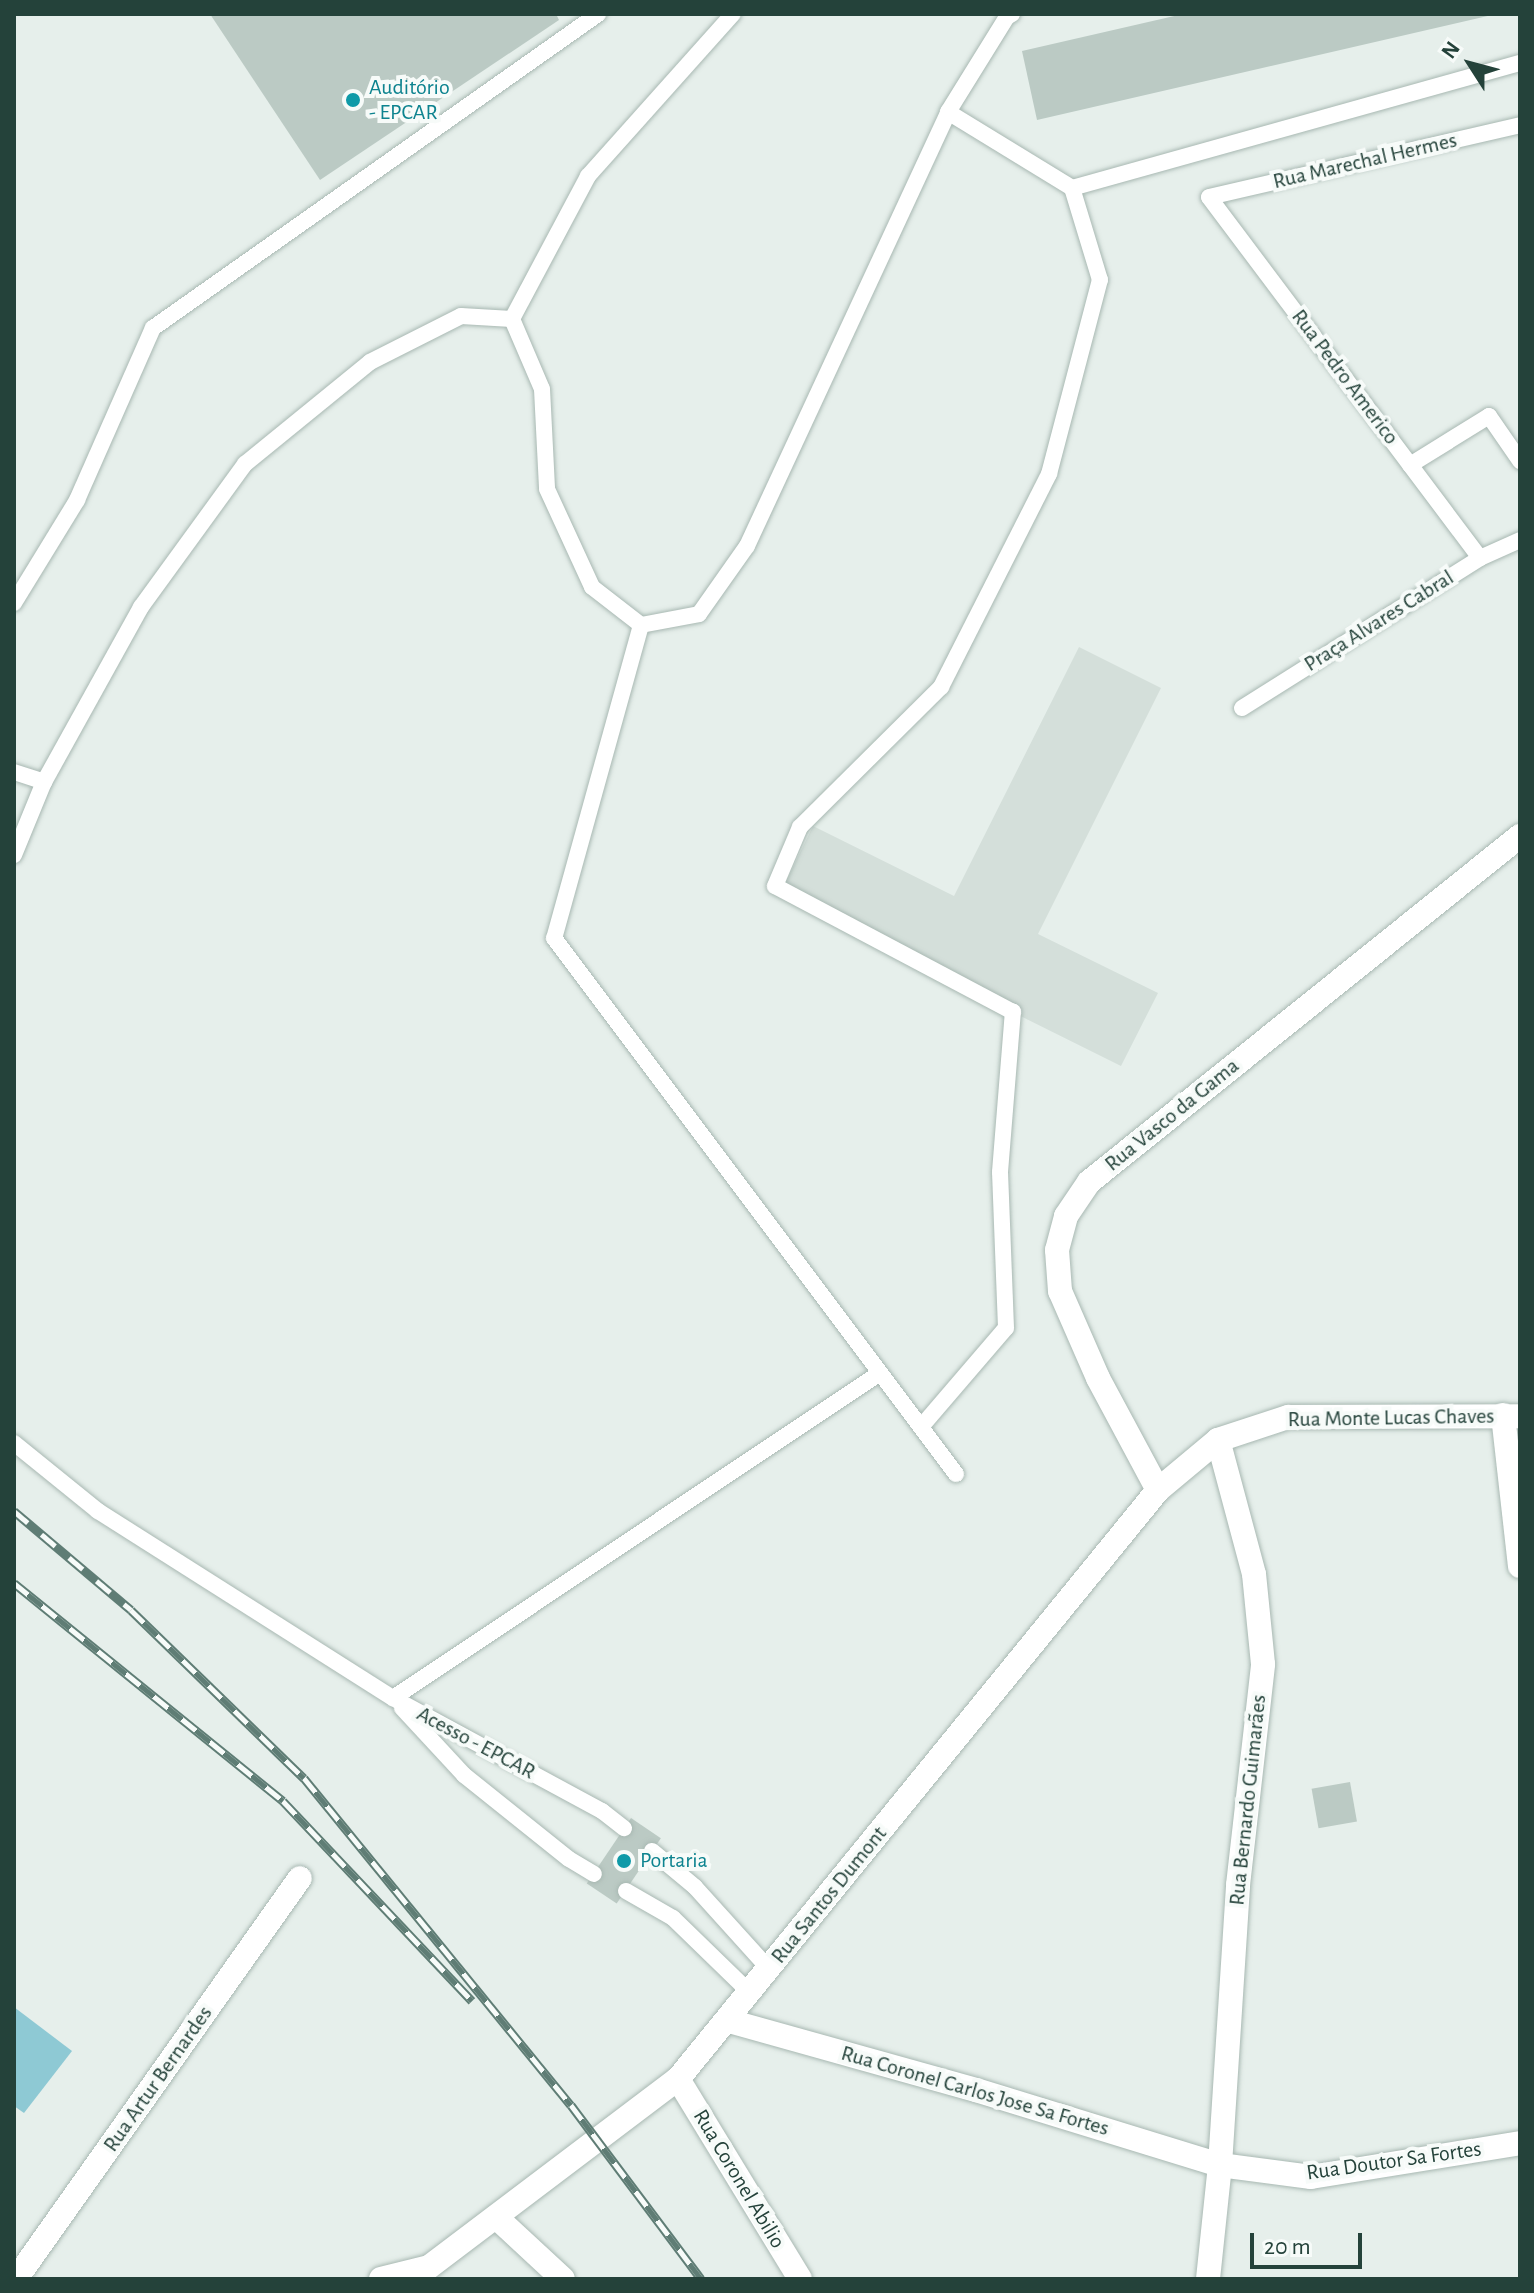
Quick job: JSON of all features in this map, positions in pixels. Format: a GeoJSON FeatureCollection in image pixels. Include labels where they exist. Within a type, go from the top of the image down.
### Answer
{"type":"FeatureCollection","features":[{"type":"Feature","properties":{"kind":"street","name":"Rua Vasco da Gama"},"geometry":{"type":"LineString","coordinates":[[1158,1490],[1098,1378],[1060,1291],[1057,1250],[1066,1216],[1089,1182],[1520,836]]}},
{"type":"Feature","properties":{"kind":"street","name":"Rua Monte Lucas Chaves"},"geometry":{"type":"LineString","coordinates":[[1218,1440],[1288,1417],[1512,1416]]}},
{"type":"Feature","properties":{"kind":"street"},"geometry":{"type":"LineString","coordinates":[[1512,1416],[1520,1566]]}},
{"type":"Feature","properties":{"kind":"street","name":"Rua Santos Dumont"},"geometry":{"type":"LineString","coordinates":[[381,2279],[429,2267],[678,2079],[729,2021],[1158,1490],[1218,1440]]}},
{"type":"Feature","properties":{"kind":"street","name":"Rua Bernardo Guimarães"},"geometry":{"type":"LineString","coordinates":[[1208,2279],[1220,2165],[1238,1885],[1263,1664],[1254,1574],[1218,1440]]}},
{"type":"Feature","properties":{"kind":"street","name":"Rua Artur Bernardes"},"geometry":{"type":"LineString","coordinates":[[16,2279],[300,1878]]}},
{"type":"Feature","properties":{"kind":"street","name":"Rua Coronel Carlos Jose Sa Fortes"},"geometry":{"type":"LineString","coordinates":[[729,2021],[976,2090],[1220,2165]]}},
{"type":"Feature","properties":{"kind":"street","name":"Rua Coronel Abilio"},"geometry":{"type":"LineString","coordinates":[[678,2079],[800,2279]]}},
{"type":"Feature","properties":{"kind":"street","name":"Rua Doutor Sa Fortes"},"geometry":{"type":"LineString","coordinates":[[1220,2165],[1311,2177],[1520,2143]]}},
{"type":"Feature","properties":{"kind":"street"},"geometry":{"type":"LineString","coordinates":[[496,2217],[563,2279]]}},
{"type":"Feature","properties":{"kind":"lane"},"geometry":{"type":"LineString","coordinates":[[14,603],[77,500],[153,328],[598,14]]}},
{"type":"Feature","properties":{"kind":"lane"},"geometry":{"type":"LineString","coordinates":[[512,319],[588,176],[733,14]]}},
{"type":"Feature","properties":{"kind":"lane"},"geometry":{"type":"LineString","coordinates":[[512,319],[542,389],[547,489],[592,587],[641,625],[699,614],[747,546],[948,112],[1007,17],[1012,14]]}},
{"type":"Feature","properties":{"kind":"lane"},"geometry":{"type":"LineString","coordinates":[[1072,188],[1520,63]]}},
{"type":"Feature","properties":{"kind":"lane"},"geometry":{"type":"LineString","coordinates":[[921,1427],[1006,1328],[1000,1172],[1013,1012],[775,886],[800,827],[941,687],[1049,474],[1100,280],[1072,188],[948,112]]}},
{"type":"Feature","properties":{"kind":"lane","name":"Rua Marechal Hermes"},"geometry":{"type":"LineString","coordinates":[[1209,197],[1520,125]]}},
{"type":"Feature","properties":{"kind":"lane","name":"Rua Pedro Americo"},"geometry":{"type":"LineString","coordinates":[[1209,197],[1480,558]]}},
{"type":"Feature","properties":{"kind":"lane"},"geometry":{"type":"LineString","coordinates":[[14,855],[44,782],[141,607],[245,464],[370,362],[461,316],[512,319]]}},
{"type":"Feature","properties":{"kind":"lane"},"geometry":{"type":"LineString","coordinates":[[1410,465],[1489,416],[1520,461]]}},
{"type":"Feature","properties":{"kind":"lane","name":"Praça Alvares Cabral"},"geometry":{"type":"LineString","coordinates":[[1242,708],[1480,558],[1520,540]]}},
{"type":"Feature","properties":{"kind":"lane"},"geometry":{"type":"LineString","coordinates":[[641,625],[554,938],[956,1474]]}},
{"type":"Feature","properties":{"kind":"lane"},"geometry":{"type":"LineString","coordinates":[[14,772],[44,782]]}},
{"type":"Feature","properties":{"kind":"lane"},"geometry":{"type":"LineString","coordinates":[[14,1443],[98,1511],[393,1698],[880,1373]]}},
{"type":"Feature","properties":{"kind":"lane","name":"Acesso - EPCAR"},"geometry":{"type":"LineString","coordinates":[[393,1698],[602,1811],[624,1828]]}},
{"type":"Feature","properties":{"kind":"lane","name":"Acesso - EPCAR"},"geometry":{"type":"LineString","coordinates":[[393,1698],[464,1775],[569,1859],[594,1874]]}},
{"type":"Feature","properties":{"kind":"lane"},"geometry":{"type":"LineString","coordinates":[[652,1851],[695,1887],[769,1969]]}},
{"type":"Feature","properties":{"kind":"lane"},"geometry":{"type":"LineString","coordinates":[[626,1891],[673,1918],[750,1993]]}},
{"type":"Feature","properties":{"kind":"shaded area"},"geometry":{"type":"Polygon","coordinates":[[[1079,647],[1161,688],[1038,934],[1158,993],[1121,1066],[779,896],[813,826],[954,896],[1079,647]]]}},
{"type":"Feature","properties":{"kind":"water"},"geometry":{"type":"Polygon","coordinates":[[[14,2007],[72,2051],[24,2113],[14,2106],[14,2007]]]}},
{"type":"Feature","properties":{"kind":"building","name":"Auditório - EPCAR"},"geometry":{"type":"Polygon","coordinates":[[[210,14],[556,14],[559,20],[320,180],[210,14]]]}},
{"type":"Feature","properties":{"kind":"building"},"geometry":{"type":"Polygon","coordinates":[[[1183,14],[1492,15],[1037,120],[1022,51],[1183,14]]]}},
{"type":"Feature","properties":{"kind":"building"},"geometry":{"type":"Polygon","coordinates":[[[1350,1782],[1357,1821],[1319,1828],[1312,1789],[1350,1782]]]}},
{"type":"Feature","properties":{"kind":"building","name":"Portaria"},"geometry":{"type":"Polygon","coordinates":[[[631,1818],[661,1838],[617,1904],[587,1883],[631,1818]]]}},
{"type":"Feature","properties":{"kind":"railway"},"geometry":{"type":"LineString","coordinates":[[14,1511],[131,1610],[304,1778],[571,2105],[701,2279]]}},
{"type":"Feature","properties":{"kind":"railway"},"geometry":{"type":"LineString","coordinates":[[14,1583],[283,1801],[472,2001]]}},
{"type":"Feature","properties":{"kind":"place","name":"Auditório - EPCAR"},"geometry":{"type":"Point","coordinates":[353,100]}},
{"type":"Feature","properties":{"kind":"place","name":"Portaria"},"geometry":{"type":"Point","coordinates":[624,1861]}}]}
